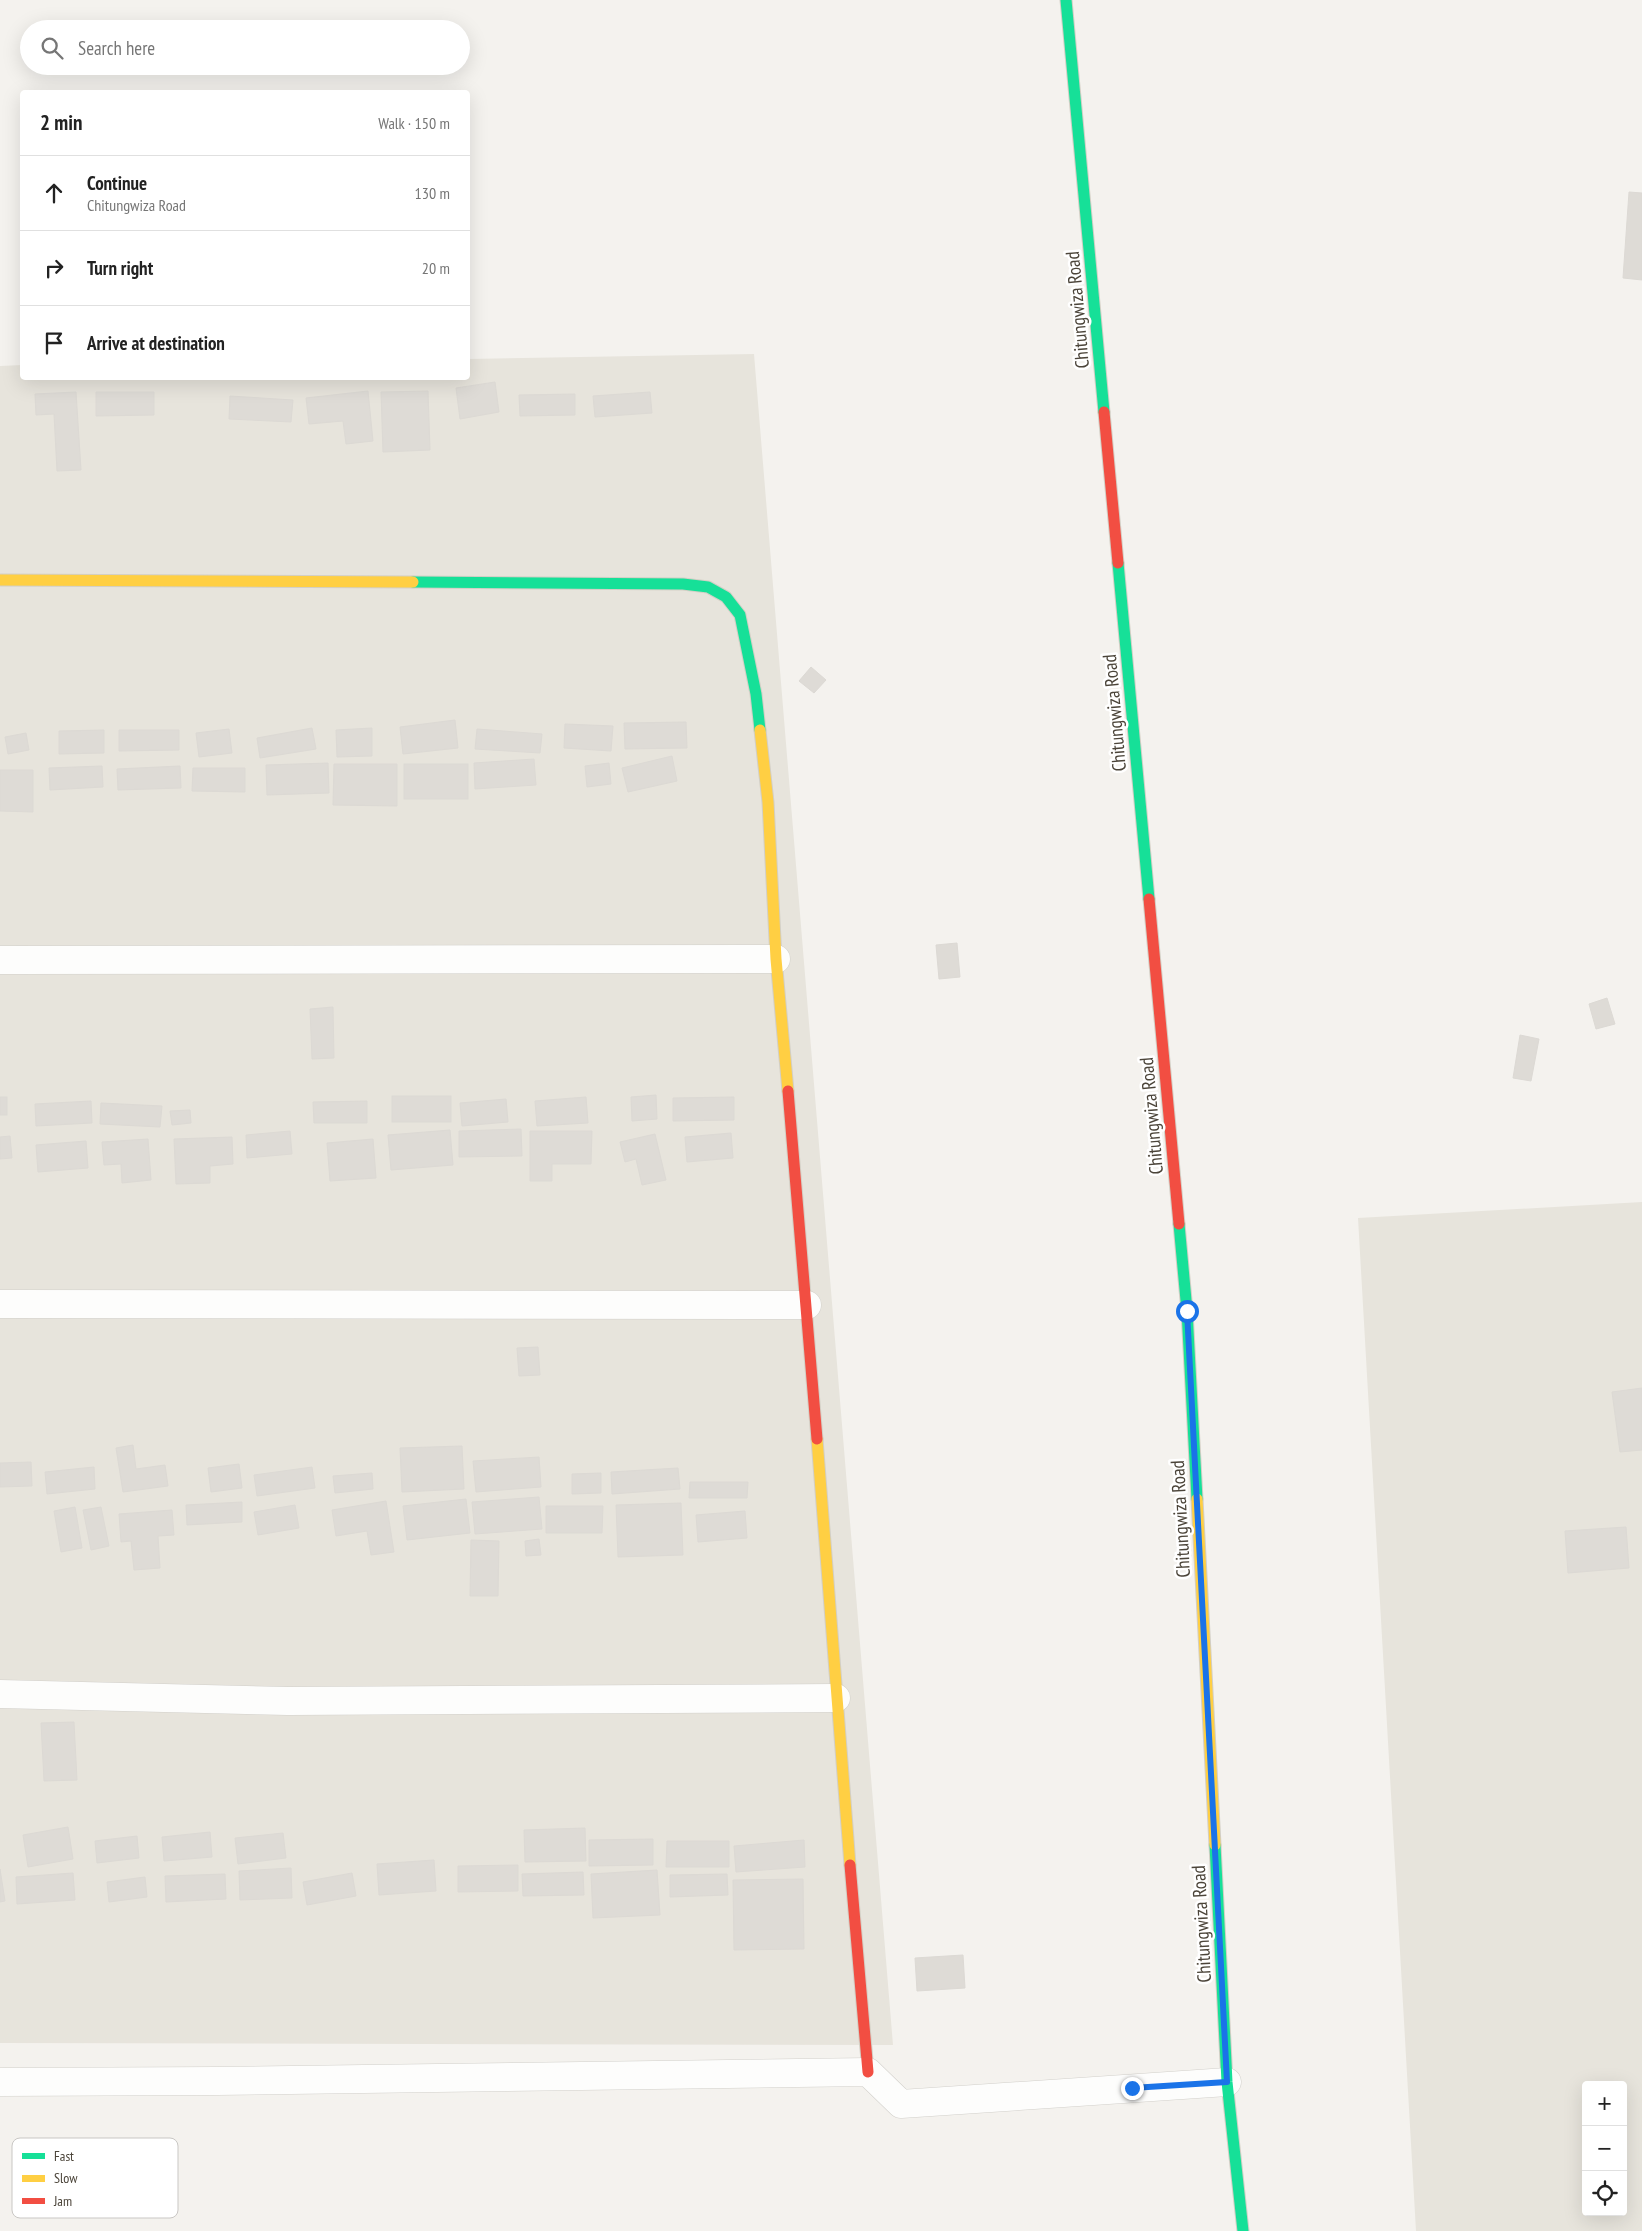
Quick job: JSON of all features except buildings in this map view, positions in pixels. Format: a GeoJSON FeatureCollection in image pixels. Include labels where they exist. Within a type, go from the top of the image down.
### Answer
{"type":"FeatureCollection","features":[{"type":"Feature","properties":{"kind":"main road","name":"Chitungwiza Road"},"geometry":{"type":"LineString","coordinates":[[1066,0],[1187,1311],[1227,2082],[1243,2231]]}},
{"type":"Feature","properties":{"kind":"main road"},"geometry":{"type":"LineString","coordinates":[[0,580],[683,584],[708,587],[726,597],[740,615],[756,694],[768,802],[776,959],[807,1306],[836,1698],[868,2072]]}},
{"type":"Feature","properties":{"kind":"street"},"geometry":{"type":"LineString","coordinates":[[0,960],[776,959]]}},
{"type":"Feature","properties":{"kind":"street"},"geometry":{"type":"LineString","coordinates":[[0,1304],[807,1306]]}},
{"type":"Feature","properties":{"kind":"street"},"geometry":{"type":"LineString","coordinates":[[0,1694],[288,1701],[836,1698]]}},
{"type":"Feature","properties":{"kind":"street"},"geometry":{"type":"LineString","coordinates":[[0,2082],[868,2072],[901,2104],[1227,2082]]}},
{"type":"Feature","properties":{"kind":"shaded area"},"geometry":{"type":"Polygon","coordinates":[[[754,354],[893,2045],[0,2043],[0,366],[20,365],[20,380],[470,380],[470,359],[754,354]]]}},
{"type":"Feature","properties":{"kind":"shaded area"},"geometry":{"type":"Polygon","coordinates":[[[1642,1202],[1642,2231],[1416,2231],[1358,1218],[1642,1202]]]}},
{"type":"Feature","properties":{"kind":"traffic: fast"},"geometry":{"type":"LineString","coordinates":[[1066,0],[1104,412]]}},
{"type":"Feature","properties":{"kind":"traffic: fast"},"geometry":{"type":"LineString","coordinates":[[1118,563],[1149,899]]}},
{"type":"Feature","properties":{"kind":"traffic: fast"},"geometry":{"type":"LineString","coordinates":[[413,582],[683,584],[708,587],[726,597],[740,615],[756,694],[760,730]]}},
{"type":"Feature","properties":{"kind":"traffic: fast"},"geometry":{"type":"LineString","coordinates":[[1179,1224],[1187,1311],[1197,1499]]}},
{"type":"Feature","properties":{"kind":"traffic: fast"},"geometry":{"type":"LineString","coordinates":[[1215,1845],[1227,2082],[1243,2231]]}},
{"type":"Feature","properties":{"kind":"traffic: slow"},"geometry":{"type":"LineString","coordinates":[[0,580],[413,582]]}},
{"type":"Feature","properties":{"kind":"traffic: slow"},"geometry":{"type":"LineString","coordinates":[[760,730],[768,802],[776,959],[788,1091]]}},
{"type":"Feature","properties":{"kind":"traffic: slow"},"geometry":{"type":"LineString","coordinates":[[817,1439],[850,1865]]}},
{"type":"Feature","properties":{"kind":"traffic: slow"},"geometry":{"type":"LineString","coordinates":[[1197,1499],[1215,1845]]}},
{"type":"Feature","properties":{"kind":"traffic: jam"},"geometry":{"type":"LineString","coordinates":[[1104,412],[1118,563]]}},
{"type":"Feature","properties":{"kind":"traffic: jam"},"geometry":{"type":"LineString","coordinates":[[1149,899],[1179,1224]]}},
{"type":"Feature","properties":{"kind":"traffic: jam"},"geometry":{"type":"LineString","coordinates":[[788,1091],[817,1439]]}},
{"type":"Feature","properties":{"kind":"traffic: jam"},"geometry":{"type":"LineString","coordinates":[[850,1865],[868,2072]]}},
{"type":"Feature","properties":{"kind":"route"},"geometry":{"type":"LineString","coordinates":[[1132,2088],[1227,2082],[1187,1311]]}}]}
